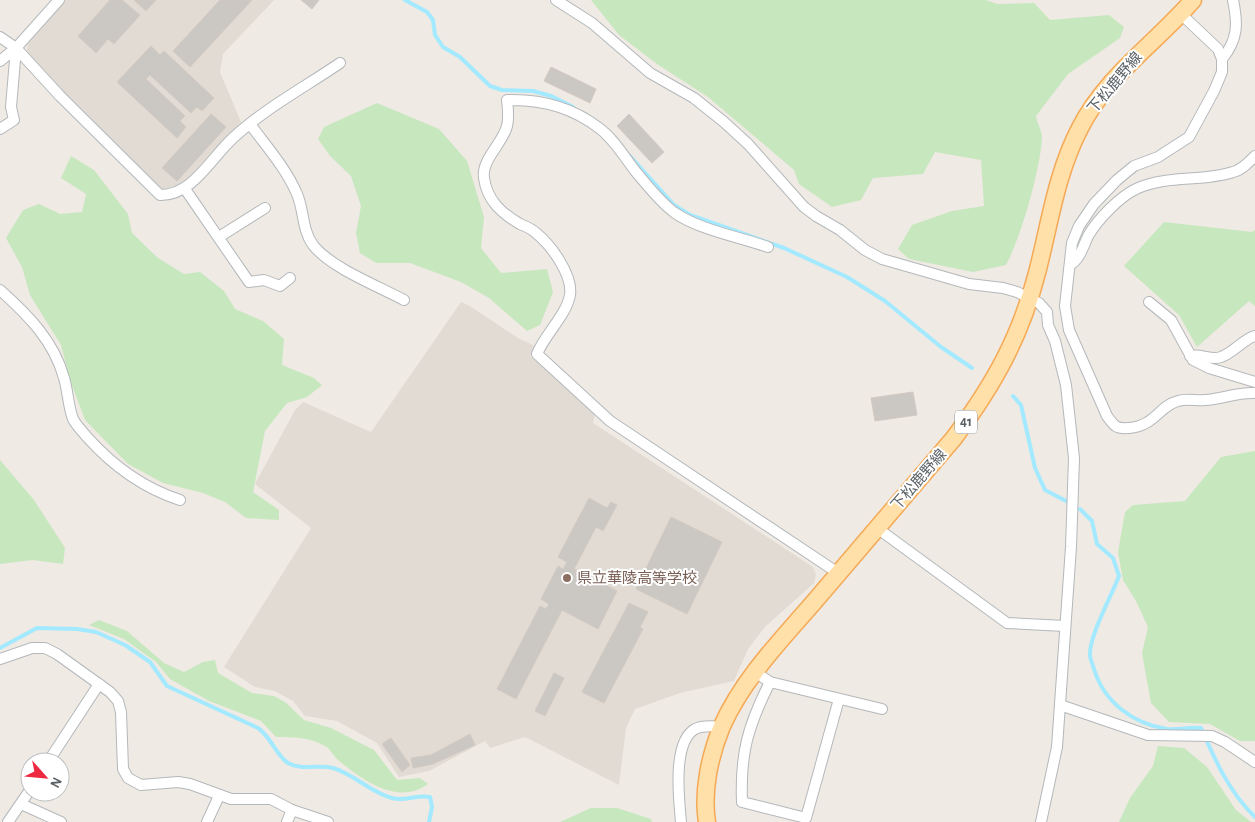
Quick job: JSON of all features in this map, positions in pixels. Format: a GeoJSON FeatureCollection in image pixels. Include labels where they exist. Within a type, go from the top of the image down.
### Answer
{"type":"FeatureCollection","features":[{"type":"Feature","properties":{"kind":"main road","name":"下松鹿野線"},"geometry":{"type":"LineString","coordinates":[[707,822],[705,807],[709,769],[722,727],[756,672],[954,438],[981,402],[1006,360],[1030,297],[1064,163],[1081,126],[1102,94],[1193,0]]}},
{"type":"Feature","properties":{"kind":"street"},"geometry":{"type":"LineString","coordinates":[[0,61],[16,48],[59,0]]}},
{"type":"Feature","properties":{"kind":"street"},"geometry":{"type":"LineString","coordinates":[[556,0],[568,3],[650,73],[694,98],[724,122],[748,144],[804,207],[840,230],[865,250],[882,259],[969,284],[1003,288],[1030,297],[1047,312],[1048,325],[1055,340],[1066,385],[1074,458],[1072,547],[1057,747],[1041,822]]}},
{"type":"Feature","properties":{"kind":"street"},"geometry":{"type":"LineString","coordinates":[[1222,59],[1230,49],[1237,33],[1233,0]]}},
{"type":"Feature","properties":{"kind":"street"},"geometry":{"type":"LineString","coordinates":[[1181,14],[1218,49],[1222,59],[1222,72],[1189,137],[1177,147],[1134,166],[1116,180],[1094,204],[1079,226],[1072,243],[1065,306],[1069,330],[1095,392],[1114,427],[1138,428],[1176,401],[1186,398],[1206,400],[1241,392],[1255,393]]}},
{"type":"Feature","properties":{"kind":"street"},"geometry":{"type":"LineString","coordinates":[[0,37],[16,48],[60,96],[160,195],[172,195],[185,189],[233,138],[250,124],[340,63]]}},
{"type":"Feature","properties":{"kind":"street"},"geometry":{"type":"LineString","coordinates":[[0,129],[14,120],[11,107],[16,48]]}},
{"type":"Feature","properties":{"kind":"street"},"geometry":{"type":"LineString","coordinates":[[768,247],[695,223],[676,213],[656,195],[600,128],[578,115],[538,100],[507,100],[508,126],[502,140],[485,166],[484,177],[492,202],[499,210],[536,232],[548,246],[567,276],[570,293],[566,306],[536,354],[610,421],[838,573]]}},
{"type":"Feature","properties":{"kind":"street"},"geometry":{"type":"LineString","coordinates":[[250,124],[281,166],[298,194],[307,234],[313,244],[322,254],[341,266],[404,300]]}},
{"type":"Feature","properties":{"kind":"street"},"geometry":{"type":"LineString","coordinates":[[1070,265],[1075,262],[1089,235],[1101,220],[1127,195],[1138,188],[1234,172],[1255,156]]}},
{"type":"Feature","properties":{"kind":"street"},"geometry":{"type":"LineString","coordinates":[[185,189],[249,282],[264,280],[280,286],[290,278]]}},
{"type":"Feature","properties":{"kind":"street"},"geometry":{"type":"LineString","coordinates":[[219,236],[265,208]]}},
{"type":"Feature","properties":{"kind":"street"},"geometry":{"type":"LineString","coordinates":[[0,290],[42,331],[64,377],[74,420],[84,434],[105,456],[139,482],[180,500]]}},
{"type":"Feature","properties":{"kind":"street"},"geometry":{"type":"LineString","coordinates":[[1149,302],[1171,320],[1193,360],[1209,368],[1255,382]]}},
{"type":"Feature","properties":{"kind":"street"},"geometry":{"type":"LineString","coordinates":[[1047,312],[1065,306]]}},
{"type":"Feature","properties":{"kind":"street"},"geometry":{"type":"LineString","coordinates":[[1190,356],[1198,354],[1216,359],[1223,357],[1255,336]]}},
{"type":"Feature","properties":{"kind":"street"},"geometry":{"type":"LineString","coordinates":[[877,528],[1007,623],[1065,626]]}},
{"type":"Feature","properties":{"kind":"street"},"geometry":{"type":"LineString","coordinates":[[0,659],[32,648],[45,648],[57,654],[99,684],[118,701],[121,712],[121,760],[128,778],[140,785],[178,782],[190,784],[230,799],[271,799],[292,810],[328,822]]}},
{"type":"Feature","properties":{"kind":"street"},"geometry":{"type":"LineString","coordinates":[[756,672],[770,682],[882,709]]}},
{"type":"Feature","properties":{"kind":"street"},"geometry":{"type":"LineString","coordinates":[[770,682],[756,710],[745,740],[741,769],[742,802],[788,814],[806,818],[839,699]]}},
{"type":"Feature","properties":{"kind":"street"},"geometry":{"type":"LineString","coordinates":[[55,752],[99,684]]}},
{"type":"Feature","properties":{"kind":"street"},"geometry":{"type":"LineString","coordinates":[[1060,705],[1148,735],[1212,736],[1225,742],[1255,762]]}},
{"type":"Feature","properties":{"kind":"street"},"geometry":{"type":"LineString","coordinates":[[681,822],[679,798],[680,757],[685,740],[695,729],[707,726],[722,727]]}},
{"type":"Feature","properties":{"kind":"street"},"geometry":{"type":"LineString","coordinates":[[207,822],[219,796]]}},
{"type":"Feature","properties":{"kind":"street"},"geometry":{"type":"LineString","coordinates":[[8,822],[21,804],[61,822]]}},
{"type":"Feature","properties":{"kind":"street"},"geometry":{"type":"LineString","coordinates":[[287,822],[292,810]]}},
{"type":"Feature","properties":{"kind":"shaded area"},"geometry":{"type":"Polygon","coordinates":[[[66,0],[274,0],[223,54],[220,72],[241,122],[179,189],[159,189],[26,55],[28,44],[66,0]]]}},
{"type":"Feature","properties":{"kind":"shaded area"},"geometry":{"type":"Polygon","coordinates":[[[461,302],[518,338],[535,346],[530,356],[595,414],[593,423],[813,567],[816,575],[814,583],[765,627],[748,649],[734,681],[680,693],[635,709],[626,728],[619,785],[525,737],[490,748],[485,741],[429,771],[399,777],[377,743],[337,721],[305,716],[293,701],[275,691],[255,687],[224,667],[311,528],[255,484],[295,410],[303,402],[371,432],[461,302]]]}},
{"type":"Feature","properties":{"kind":"green space"},"geometry":{"type":"Polygon","coordinates":[[[591,0],[986,0],[997,4],[1034,3],[1050,20],[1109,15],[1124,27],[1120,38],[1068,74],[1036,116],[1042,135],[1038,168],[1029,203],[1012,253],[1006,265],[973,272],[909,259],[898,249],[912,225],[952,211],[984,206],[981,160],[935,152],[923,174],[873,178],[861,200],[832,207],[799,184],[794,170],[708,97],[657,64],[619,35],[591,0]]]}},
{"type":"Feature","properties":{"kind":"green space"},"geometry":{"type":"Polygon","coordinates":[[[377,103],[439,129],[467,161],[484,217],[481,248],[501,273],[547,269],[553,292],[540,325],[527,331],[489,298],[461,282],[410,263],[376,263],[360,253],[356,233],[361,206],[351,176],[330,156],[318,139],[324,127],[377,103]]]}},
{"type":"Feature","properties":{"kind":"green space"},"geometry":{"type":"Polygon","coordinates":[[[71,156],[94,170],[128,214],[132,233],[158,258],[184,274],[200,272],[224,291],[235,309],[263,321],[284,339],[282,365],[314,378],[322,385],[307,397],[287,403],[265,431],[253,492],[279,510],[279,520],[246,518],[225,502],[203,493],[163,483],[128,464],[85,420],[70,380],[61,345],[30,295],[22,267],[6,238],[23,210],[39,204],[60,214],[82,212],[86,194],[61,178],[71,156]]]}},
{"type":"Feature","properties":{"kind":"green space"},"geometry":{"type":"Polygon","coordinates":[[[1164,222],[1252,232],[1255,230],[1255,306],[1249,301],[1197,347],[1179,315],[1124,266],[1164,222]]]}},
{"type":"Feature","properties":{"kind":"green space"},"geometry":{"type":"Polygon","coordinates":[[[1255,451],[1255,741],[1240,741],[1210,724],[1169,722],[1151,703],[1142,653],[1148,627],[1136,601],[1123,580],[1118,552],[1125,512],[1133,505],[1185,501],[1221,457],[1255,451]]]}},
{"type":"Feature","properties":{"kind":"green space"},"geometry":{"type":"Polygon","coordinates":[[[0,460],[34,500],[65,548],[63,564],[33,560],[0,564],[0,460]]]}},
{"type":"Feature","properties":{"kind":"green space"},"geometry":{"type":"Polygon","coordinates":[[[99,620],[127,631],[164,663],[184,672],[203,662],[215,660],[218,673],[252,693],[274,696],[285,702],[304,720],[331,728],[374,750],[397,780],[420,778],[428,784],[417,790],[405,792],[381,788],[358,775],[338,760],[327,747],[319,743],[301,738],[276,737],[261,721],[209,701],[170,679],[156,662],[124,639],[89,625],[99,620]]]}},
{"type":"Feature","properties":{"kind":"green space"},"geometry":{"type":"Polygon","coordinates":[[[1158,746],[1184,748],[1207,767],[1236,810],[1251,822],[1119,822],[1130,798],[1153,766],[1158,746]]]}},
{"type":"Feature","properties":{"kind":"green space"},"geometry":{"type":"Polygon","coordinates":[[[591,808],[617,808],[651,819],[652,822],[560,822],[591,808]]]}},
{"type":"Feature","properties":{"kind":"building"},"geometry":{"type":"Polygon","coordinates":[[[110,0],[122,0],[140,15],[114,44],[108,39],[96,53],[78,36],[110,0]]]}},
{"type":"Feature","properties":{"kind":"building"},"geometry":{"type":"Polygon","coordinates":[[[134,0],[156,0],[146,11],[134,0]]]}},
{"type":"Feature","properties":{"kind":"building"},"geometry":{"type":"Polygon","coordinates":[[[220,0],[252,0],[190,67],[173,51],[220,0]]]}},
{"type":"Feature","properties":{"kind":"building"},"geometry":{"type":"Polygon","coordinates":[[[301,0],[319,0],[312,9],[301,0]]]}},
{"type":"Feature","properties":{"kind":"building"},"geometry":{"type":"Polygon","coordinates":[[[151,46],[160,55],[164,51],[214,98],[202,111],[197,107],[191,113],[150,75],[146,79],[185,116],[180,121],[186,127],[177,138],[117,82],[151,46]]]}},
{"type":"Feature","properties":{"kind":"building"},"geometry":{"type":"Polygon","coordinates":[[[551,67],[596,89],[590,103],[544,81],[551,67]]]}},
{"type":"Feature","properties":{"kind":"building"},"geometry":{"type":"Polygon","coordinates":[[[211,114],[226,127],[177,181],[162,168],[211,114]]]}},
{"type":"Feature","properties":{"kind":"building"},"geometry":{"type":"Polygon","coordinates":[[[629,114],[664,152],[652,163],[617,126],[629,114]]]}},
{"type":"Feature","properties":{"kind":"building"},"geometry":{"type":"Polygon","coordinates":[[[913,392],[917,415],[875,421],[871,398],[913,392]]]}},
{"type":"Feature","properties":{"kind":"building"},"geometry":{"type":"Polygon","coordinates":[[[589,498],[607,508],[611,502],[617,505],[603,531],[596,527],[574,569],[617,591],[598,629],[562,610],[516,699],[497,689],[540,606],[546,609],[549,604],[541,599],[558,566],[563,569],[567,562],[558,557],[589,498]]]}},
{"type":"Feature","properties":{"kind":"building"},"geometry":{"type":"Polygon","coordinates":[[[671,517],[722,542],[687,614],[636,589],[671,517]]]}},
{"type":"Feature","properties":{"kind":"building"},"geometry":{"type":"Polygon","coordinates":[[[629,603],[648,612],[640,627],[643,629],[604,703],[582,692],[629,603]]]}},
{"type":"Feature","properties":{"kind":"building"},"geometry":{"type":"Polygon","coordinates":[[[554,673],[564,678],[545,716],[535,711],[554,673]]]}},
{"type":"Feature","properties":{"kind":"building"},"geometry":{"type":"Polygon","coordinates":[[[470,734],[475,745],[433,764],[413,768],[411,758],[431,755],[470,734]]]}},
{"type":"Feature","properties":{"kind":"building"},"geometry":{"type":"Polygon","coordinates":[[[391,738],[410,765],[402,772],[382,744],[391,738]]]}},
{"type":"Feature","properties":{"kind":"waterway"},"geometry":{"type":"LineString","coordinates":[[405,0],[427,12],[433,20],[435,35],[443,47],[460,57],[490,86],[502,90],[533,91],[551,96],[573,107]]}},
{"type":"Feature","properties":{"kind":"waterway"},"geometry":{"type":"LineString","coordinates":[[629,155],[674,205],[690,215],[784,248],[847,277],[885,301],[941,347],[972,368]]}},
{"type":"Feature","properties":{"kind":"waterway"},"geometry":{"type":"LineString","coordinates":[[1013,396],[1021,405],[1035,468],[1045,490],[1068,502]]}},
{"type":"Feature","properties":{"kind":"waterway"},"geometry":{"type":"LineString","coordinates":[[1080,509],[1092,521],[1097,544],[1113,558],[1119,576],[1093,637],[1090,655],[1105,692],[1122,710],[1143,722],[1167,729],[1201,728],[1217,764],[1230,786],[1255,817]]}},
{"type":"Feature","properties":{"kind":"waterway"},"geometry":{"type":"LineString","coordinates":[[0,648],[37,628],[77,629],[96,632],[125,645],[150,662],[167,686],[258,728],[267,736],[288,763],[299,767],[333,768],[384,796],[392,798],[430,797],[432,807],[429,822]]}},
{"type":"Feature","properties":{"kind":"place","name":"県立華陵高等学校"},"geometry":{"type":"Point","coordinates":[567,578]}}]}
